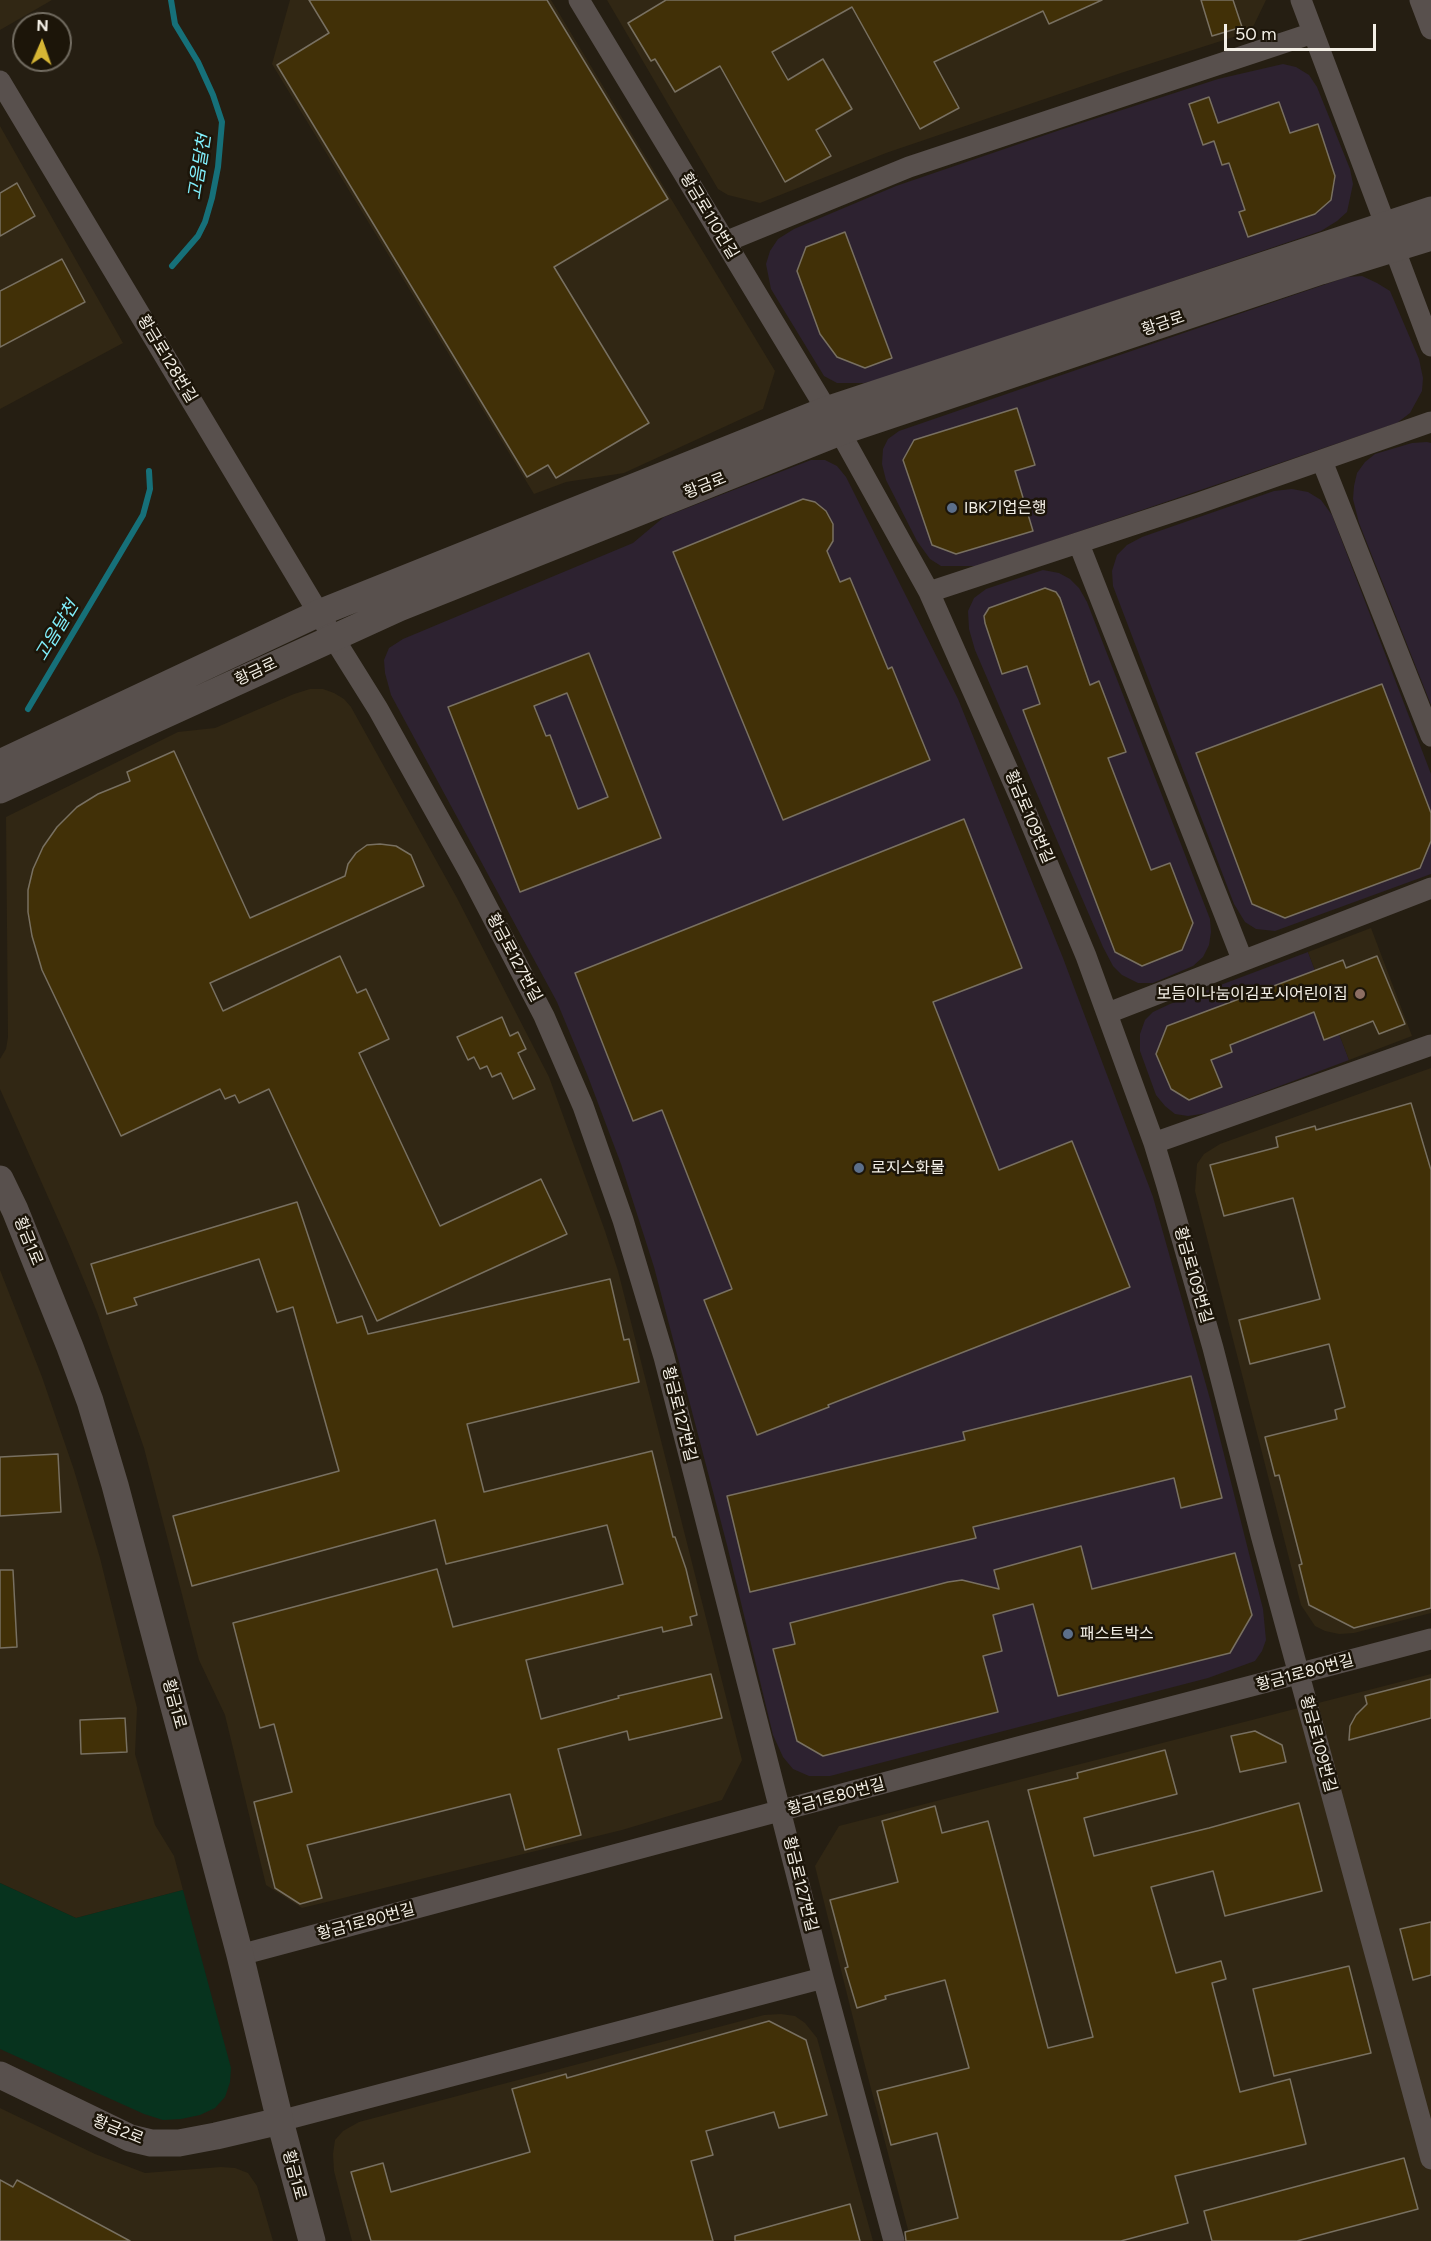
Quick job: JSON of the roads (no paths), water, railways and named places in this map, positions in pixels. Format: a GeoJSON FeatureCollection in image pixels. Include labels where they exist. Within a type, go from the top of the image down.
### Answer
{"type":"FeatureCollection","features":[{"type":"Feature","properties":{"kind":"street","name":"황금로110번길"},"geometry":{"type":"LineString","coordinates":[[579,0],[833,421]]}},
{"type":"Feature","properties":{"kind":"street"},"geometry":{"type":"LineString","coordinates":[[1300,0],[1431,346]]}},
{"type":"Feature","properties":{"kind":"street"},"geometry":{"type":"LineString","coordinates":[[1420,0],[1431,29]]}},
{"type":"Feature","properties":{"kind":"street"},"geometry":{"type":"LineString","coordinates":[[725,242],[909,167],[1313,33]]}},
{"type":"Feature","properties":{"kind":"street","name":"황금로128번길"},"geometry":{"type":"LineString","coordinates":[[0,81],[333,637]]}},
{"type":"Feature","properties":{"kind":"street","name":"황금로"},"geometry":{"type":"LineString","coordinates":[[0,763],[319,613],[833,421],[1322,271],[1390,237],[1431,210]]}},
{"type":"Feature","properties":{"kind":"street","name":"황금로"},"geometry":{"type":"LineString","coordinates":[[1390,237],[1431,237]]}},
{"type":"Feature","properties":{"kind":"street","name":"황금로"},"geometry":{"type":"LineString","coordinates":[[0,790],[333,637],[833,421]]}},
{"type":"Feature","properties":{"kind":"street","name":"황금로109번길"},"geometry":{"type":"LineString","coordinates":[[833,421],[929,592],[1049,864],[1108,1013],[1154,1143],[1214,1348],[1299,1675],[1431,2159]]}},
{"type":"Feature","properties":{"kind":"street"},"geometry":{"type":"LineString","coordinates":[[929,592],[1079,544],[1431,422]]}},
{"type":"Feature","properties":{"kind":"street"},"geometry":{"type":"LineString","coordinates":[[1322,461],[1431,736]]}},
{"type":"Feature","properties":{"kind":"street"},"geometry":{"type":"LineString","coordinates":[[1079,544],[1242,959]]}},
{"type":"Feature","properties":{"kind":"street","name":"황금로127번길"},"geometry":{"type":"LineString","coordinates":[[333,637],[378,709],[469,872],[539,1006],[598,1144],[664,1357],[823,1977],[894,2241]]}},
{"type":"Feature","properties":{"kind":"street"},"geometry":{"type":"LineString","coordinates":[[1108,1013],[1242,959],[1431,888]]}},
{"type":"Feature","properties":{"kind":"street"},"geometry":{"type":"LineString","coordinates":[[1154,1143],[1431,1045]]}},
{"type":"Feature","properties":{"kind":"street","name":"황금1로"},"geometry":{"type":"LineString","coordinates":[[0,1179],[51,1297],[90,1401],[115,1485],[240,1955],[312,2241]]}},
{"type":"Feature","properties":{"kind":"street","name":"황금1로80번길"},"geometry":{"type":"LineString","coordinates":[[240,1955],[1431,1639]]}},
{"type":"Feature","properties":{"kind":"street"},"geometry":{"type":"LineString","coordinates":[[280,2121],[823,1977]]}},
{"type":"Feature","properties":{"kind":"street","name":"황금2로"},"geometry":{"type":"LineString","coordinates":[[0,2075],[130,2138],[152,2144],[179,2143],[280,2121]]}},
{"type":"Feature","properties":{"kind":"waterway","name":"고음달천"},"geometry":{"type":"LineString","coordinates":[[171,0],[175,24],[198,62],[222,122],[218,167],[205,222],[198,236],[172,266]]}},
{"type":"Feature","properties":{"kind":"waterway","name":"고음달천"},"geometry":{"type":"LineString","coordinates":[[28,709],[143,515],[150,489],[149,471]]}},
{"type":"Feature","properties":{"kind":"place","name":"IBK기업은행"},"geometry":{"type":"Point","coordinates":[952,508]}},
{"type":"Feature","properties":{"kind":"place","name":"보듬이나눔이김포시어린이집"},"geometry":{"type":"Point","coordinates":[1360,994]}},
{"type":"Feature","properties":{"kind":"place","name":"로지스화물"},"geometry":{"type":"Point","coordinates":[859,1168]}},
{"type":"Feature","properties":{"kind":"place","name":"패스트박스"},"geometry":{"type":"Point","coordinates":[1068,1634]}}]}
